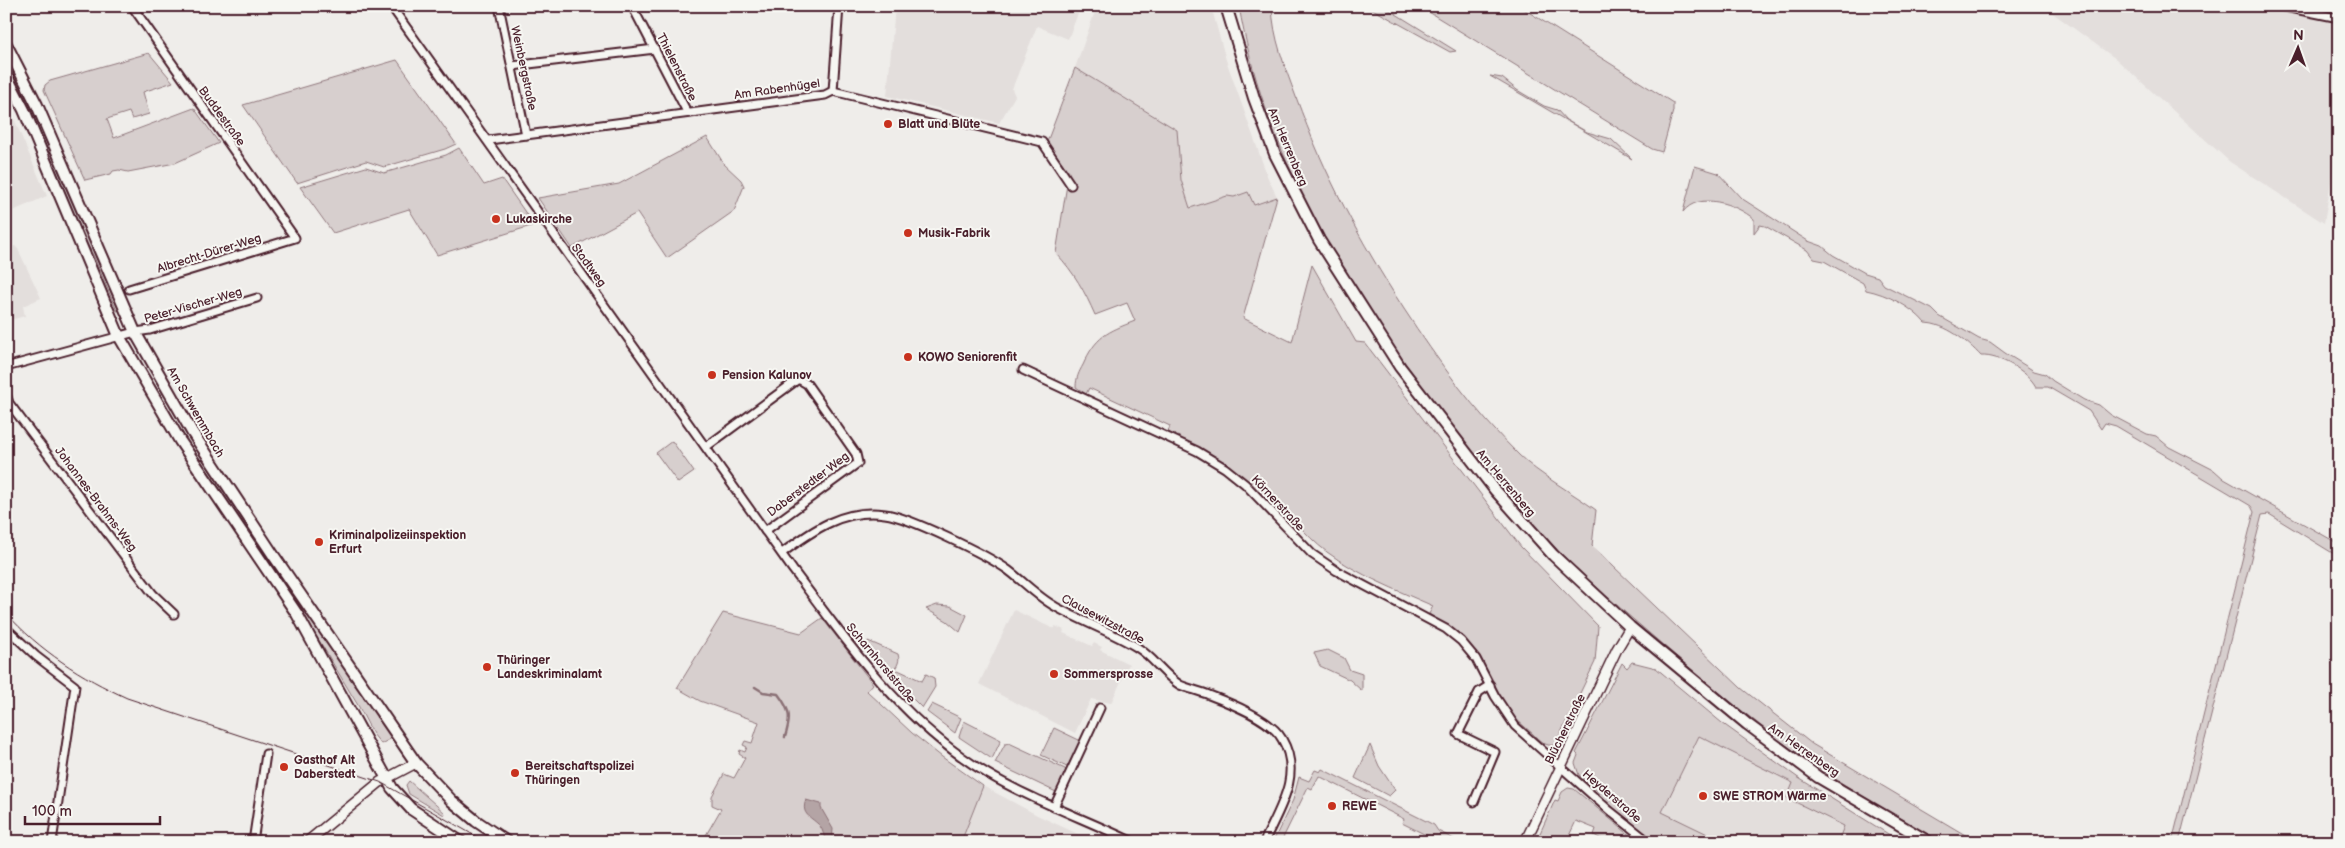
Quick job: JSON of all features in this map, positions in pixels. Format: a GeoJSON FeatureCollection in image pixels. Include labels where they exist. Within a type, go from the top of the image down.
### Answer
{"type":"FeatureCollection","features":[{"type":"Feature","properties":{"kind":"main road","name":"Am Herrenberg"},"geometry":{"type":"LineString","coordinates":[[1226,6],[1246,74],[1275,154],[1319,240],[1400,367],[1495,490],[1553,555],[1630,628],[1747,724],[1792,759],[1929,842]]}},
{"type":"Feature","properties":{"kind":"main road","name":"Am Schwemmbach"},"geometry":{"type":"LineString","coordinates":[[6,44],[37,105],[135,332],[192,432],[416,763],[452,801],[476,821],[507,842]]}},
{"type":"Feature","properties":{"kind":"main road"},"geometry":{"type":"LineString","coordinates":[[6,75],[24,110],[119,336],[162,413],[297,614],[386,778],[406,805],[461,842]]}},
{"type":"Feature","properties":{"kind":"street","name":"Buddestraße"},"geometry":{"type":"LineString","coordinates":[[132,6],[295,238]]}},
{"type":"Feature","properties":{"kind":"street","name":"Stadtweg"},"geometry":{"type":"LineString","coordinates":[[391,6],[489,140],[545,223],[767,533]]}},
{"type":"Feature","properties":{"kind":"street","name":"Weinbergstraße"},"geometry":{"type":"LineString","coordinates":[[499,6],[526,135]]}},
{"type":"Feature","properties":{"kind":"street","name":"Thielenstraße"},"geometry":{"type":"LineString","coordinates":[[632,6],[687,112]]}},
{"type":"Feature","properties":{"kind":"street"},"geometry":{"type":"LineString","coordinates":[[833,90],[839,6]]}},
{"type":"Feature","properties":{"kind":"street"},"geometry":{"type":"LineString","coordinates":[[2279,6],[2339,18]]}},
{"type":"Feature","properties":{"kind":"street"},"geometry":{"type":"LineString","coordinates":[[512,66],[655,49]]}},
{"type":"Feature","properties":{"kind":"street","name":"Am Rabenhügel"},"geometry":{"type":"LineString","coordinates":[[489,140],[825,95],[833,90],[1042,142],[1071,185]]}},
{"type":"Feature","properties":{"kind":"street","name":"Albrecht-Dürer-Weg"},"geometry":{"type":"LineString","coordinates":[[129,289],[295,238]]}},
{"type":"Feature","properties":{"kind":"street","name":"Peter-Vischer-Weg"},"geometry":{"type":"LineString","coordinates":[[6,367],[119,336],[150,330],[256,298]]}},
{"type":"Feature","properties":{"kind":"street","name":"Körnerstraße"},"geometry":{"type":"LineString","coordinates":[[1023,370],[1182,443],[1225,468],[1252,491],[1312,554],[1337,571],[1446,630],[1469,650],[1515,726],[1560,767]]}},
{"type":"Feature","properties":{"kind":"street","name":"Daberstedter Weg"},"geometry":{"type":"LineString","coordinates":[[706,447],[797,380],[808,384],[856,454],[858,463],[767,533]]}},
{"type":"Feature","properties":{"kind":"street","name":"Johannes-Brahms-Weg"},"geometry":{"type":"LineString","coordinates":[[6,394],[9,403],[153,594],[174,614]]}},
{"type":"Feature","properties":{"kind":"street","name":"Clausewitzstraße"},"geometry":{"type":"LineString","coordinates":[[782,553],[831,521],[845,516],[872,513],[899,518],[1006,569],[1056,608],[1140,649],[1155,665],[1180,685],[1210,695],[1262,720],[1275,729],[1282,738],[1289,754],[1291,771],[1288,791],[1264,842]]}},
{"type":"Feature","properties":{"kind":"street"},"geometry":{"type":"LineString","coordinates":[[247,540],[258,532]]}},
{"type":"Feature","properties":{"kind":"street","name":"Scharnhorststraße"},"geometry":{"type":"LineString","coordinates":[[767,533],[858,656],[895,700],[949,747],[987,773],[1054,807],[1133,842]]}},
{"type":"Feature","properties":{"kind":"street"},"geometry":{"type":"LineString","coordinates":[[6,628],[31,652],[76,686],[52,842]]}},
{"type":"Feature","properties":{"kind":"street","name":"Blücherstraße"},"geometry":{"type":"LineString","coordinates":[[1525,842],[1617,649],[1630,628]]}},
{"type":"Feature","properties":{"kind":"street"},"geometry":{"type":"LineString","coordinates":[[1474,802],[1495,752],[1458,734],[1478,692],[1490,685]]}},
{"type":"Feature","properties":{"kind":"street"},"geometry":{"type":"LineString","coordinates":[[1054,807],[1100,708]]}},
{"type":"Feature","properties":{"kind":"street"},"geometry":{"type":"LineString","coordinates":[[254,842],[266,754]]}},
{"type":"Feature","properties":{"kind":"street"},"geometry":{"type":"LineString","coordinates":[[307,842],[386,778],[416,763]]}},
{"type":"Feature","properties":{"kind":"street","name":"Heyderstraße"},"geometry":{"type":"LineString","coordinates":[[1560,767],[1649,842]]}},
{"type":"Feature","properties":{"kind":"shaded area"},"geometry":{"type":"Polygon","coordinates":[[[895,6],[1081,6],[1068,39],[1037,26],[1012,89],[1015,96],[999,123],[887,96],[895,6]]]}},
{"type":"Feature","properties":{"kind":"shaded area"},"geometry":{"type":"Polygon","coordinates":[[[1097,6],[1211,6],[1226,60],[1268,178],[1277,197],[1253,205],[1248,192],[1234,197],[1227,196],[1190,208],[1181,180],[1177,130],[1075,68],[1097,6]]]}},
{"type":"Feature","properties":{"kind":"shaded area"},"geometry":{"type":"Polygon","coordinates":[[[1239,6],[1272,6],[1280,52],[1318,153],[1372,258],[1404,309],[1457,385],[1519,455],[1536,469],[1596,510],[1592,546],[1741,688],[1812,744],[1977,842],[1946,842],[1931,836],[1844,785],[1794,751],[1727,699],[1627,614],[1563,555],[1507,495],[1426,392],[1354,287],[1328,243],[1304,198],[1264,105],[1250,56],[1239,6]]]}},
{"type":"Feature","properties":{"kind":"shaded area"},"geometry":{"type":"Polygon","coordinates":[[[1367,6],[1383,6],[1456,51],[1450,52],[1367,6]]]}},
{"type":"Feature","properties":{"kind":"shaded area"},"geometry":{"type":"Polygon","coordinates":[[[1419,6],[1519,6],[1673,103],[1673,111],[1662,152],[1652,149],[1419,6]]]}},
{"type":"Feature","properties":{"kind":"shaded area"},"geometry":{"type":"Polygon","coordinates":[[[2043,6],[2339,6],[2339,135],[2324,223],[2230,162],[2116,59],[2043,6]]]}},
{"type":"Feature","properties":{"kind":"shaded area"},"geometry":{"type":"Polygon","coordinates":[[[149,53],[173,82],[143,92],[149,114],[132,119],[129,112],[107,119],[114,138],[194,108],[219,143],[175,163],[128,172],[113,171],[111,174],[85,180],[44,90],[45,85],[50,81],[149,53]]]}},
{"type":"Feature","properties":{"kind":"shaded area"},"geometry":{"type":"Polygon","coordinates":[[[397,60],[456,144],[384,167],[366,161],[297,183],[243,105],[397,60]]]}},
{"type":"Feature","properties":{"kind":"shaded area"},"geometry":{"type":"Polygon","coordinates":[[[1075,68],[1177,130],[1181,180],[1190,208],[1227,196],[1234,197],[1248,192],[1254,205],[1277,197],[1243,318],[1292,342],[1312,265],[1356,342],[1365,343],[1521,547],[1598,626],[1595,662],[1555,745],[1548,745],[1542,742],[1511,713],[1477,654],[1457,633],[1429,614],[1433,606],[1378,582],[1327,552],[1296,522],[1267,488],[1260,493],[1216,459],[1168,432],[1170,426],[1089,388],[1086,394],[1076,387],[1080,370],[1098,341],[1117,328],[1135,321],[1127,303],[1095,315],[1078,282],[1056,253],[1069,172],[1047,142],[1075,68]]]}},
{"type":"Feature","properties":{"kind":"shaded area"},"geometry":{"type":"Polygon","coordinates":[[[1490,76],[1502,78],[1517,90],[1544,106],[1557,110],[1566,120],[1587,132],[1611,139],[1632,159],[1490,76]]]}},
{"type":"Feature","properties":{"kind":"shaded area"},"geometry":{"type":"Polygon","coordinates":[[[6,100],[47,196],[6,214],[6,100]]]}},
{"type":"Feature","properties":{"kind":"shaded area"},"geometry":{"type":"Polygon","coordinates":[[[33,109],[121,310],[117,311],[94,257],[77,225],[29,111],[33,109]]]}},
{"type":"Feature","properties":{"kind":"shaded area"},"geometry":{"type":"Polygon","coordinates":[[[707,137],[724,164],[741,180],[744,186],[734,211],[667,258],[637,213],[572,248],[538,198],[619,184],[707,137]]]}},
{"type":"Feature","properties":{"kind":"shaded area"},"geometry":{"type":"Polygon","coordinates":[[[459,148],[484,185],[502,179],[534,225],[437,255],[409,209],[333,233],[300,187],[366,167],[384,173],[446,155],[459,148]]]}},
{"type":"Feature","properties":{"kind":"shaded area"},"geometry":{"type":"Polygon","coordinates":[[[1695,166],[1718,173],[1741,198],[1808,241],[1822,246],[1833,255],[1865,273],[1878,277],[1884,285],[1932,309],[1939,316],[1979,339],[1990,342],[2034,371],[2045,374],[2084,400],[2099,405],[2111,415],[2147,434],[2156,436],[2169,447],[2214,470],[2224,479],[2339,544],[2339,557],[2269,514],[2262,515],[2179,842],[2172,842],[2254,512],[2251,506],[2116,426],[2105,423],[2101,429],[2089,411],[2048,387],[2036,387],[2027,375],[2012,365],[1996,358],[1981,356],[1956,334],[1941,326],[1925,323],[1906,307],[1890,298],[1866,290],[1863,283],[1824,261],[1814,259],[1807,250],[1765,226],[1760,225],[1754,233],[1754,219],[1738,209],[1718,202],[1708,201],[1698,202],[1683,212],[1695,166]]]}},
{"type":"Feature","properties":{"kind":"shaded area"},"geometry":{"type":"Polygon","coordinates":[[[6,246],[9,248],[15,246],[18,249],[41,298],[23,306],[25,316],[6,321],[6,246]]]}},
{"type":"Feature","properties":{"kind":"shaded area"},"geometry":{"type":"Polygon","coordinates":[[[672,441],[694,472],[678,483],[656,453],[672,441]]]}},
{"type":"Feature","properties":{"kind":"shaded area"},"geometry":{"type":"Polygon","coordinates":[[[298,600],[392,738],[381,744],[373,734],[359,707],[296,602],[298,600]]]}},
{"type":"Feature","properties":{"kind":"shaded area"},"geometry":{"type":"Polygon","coordinates":[[[937,605],[950,606],[967,615],[960,632],[947,621],[926,609],[937,605]]]}},
{"type":"Feature","properties":{"kind":"shaded area","name":"Sommersprosse"},"geometry":{"type":"Polygon","coordinates":[[[1014,610],[1054,629],[1055,626],[1060,628],[1064,630],[1063,633],[1092,646],[1094,643],[1102,647],[1100,650],[1129,664],[1111,703],[1091,699],[1075,733],[979,684],[1014,610]]]}},
{"type":"Feature","properties":{"kind":"shaded area"},"geometry":{"type":"Polygon","coordinates":[[[723,613],[801,633],[822,618],[873,684],[867,691],[912,733],[983,786],[961,842],[702,842],[721,809],[712,805],[712,796],[724,774],[734,778],[745,758],[739,754],[740,750],[745,752],[747,747],[743,745],[745,741],[752,743],[759,722],[700,701],[677,688],[723,613]]]}},
{"type":"Feature","properties":{"kind":"shaded area"},"geometry":{"type":"Polygon","coordinates":[[[868,641],[898,654],[898,663],[889,675],[866,647],[868,641]]]}},
{"type":"Feature","properties":{"kind":"shaded area"},"geometry":{"type":"Polygon","coordinates":[[[1328,650],[1344,658],[1350,670],[1362,674],[1362,691],[1350,680],[1320,666],[1314,653],[1328,650]]]}},
{"type":"Feature","properties":{"kind":"shaded area"},"geometry":{"type":"Polygon","coordinates":[[[1632,662],[1656,668],[1722,723],[1797,777],[1901,842],[1838,842],[1844,826],[1787,798],[1793,783],[1699,736],[1662,812],[1724,842],[1674,842],[1669,839],[1667,842],[1657,842],[1598,796],[1600,793],[1579,775],[1575,763],[1578,755],[1576,753],[1622,663],[1627,668],[1632,662]]]}},
{"type":"Feature","properties":{"kind":"shaded area"},"geometry":{"type":"Polygon","coordinates":[[[898,670],[922,681],[926,674],[934,678],[935,687],[922,708],[890,676],[898,670]]]}},
{"type":"Feature","properties":{"kind":"shaded area"},"geometry":{"type":"Polygon","coordinates":[[[932,704],[961,718],[955,733],[927,712],[932,704]]]}},
{"type":"Feature","properties":{"kind":"shaded area"},"geometry":{"type":"Polygon","coordinates":[[[964,721],[1001,740],[992,759],[959,737],[964,721]]]}},
{"type":"Feature","properties":{"kind":"shaded area"},"geometry":{"type":"Polygon","coordinates":[[[1054,728],[1081,741],[1069,768],[1041,755],[1054,728]]]}},
{"type":"Feature","properties":{"kind":"shaded area"},"geometry":{"type":"Polygon","coordinates":[[[1699,736],[1794,783],[1787,798],[1845,826],[1838,842],[1724,842],[1662,812],[1699,736]]]}},
{"type":"Feature","properties":{"kind":"shaded area"},"geometry":{"type":"Polygon","coordinates":[[[1009,743],[1065,769],[1067,772],[1058,791],[1056,792],[995,763],[1005,744],[1009,743]]]}},
{"type":"Feature","properties":{"kind":"shaded area"},"geometry":{"type":"Polygon","coordinates":[[[1370,745],[1379,766],[1395,790],[1389,796],[1355,778],[1370,745]]]}},
{"type":"Feature","properties":{"kind":"shaded area"},"geometry":{"type":"Polygon","coordinates":[[[1322,769],[1434,825],[1438,831],[1460,842],[1440,842],[1402,823],[1404,819],[1319,776],[1312,789],[1308,787],[1281,842],[1273,842],[1293,800],[1299,777],[1309,781],[1315,770],[1320,772],[1322,769]]]}},
{"type":"Feature","properties":{"kind":"shaded area"},"geometry":{"type":"Polygon","coordinates":[[[409,781],[445,813],[444,815],[409,794],[406,785],[409,781]]]}},
{"type":"Feature","properties":{"kind":"shaded area"},"geometry":{"type":"Polygon","coordinates":[[[983,786],[1037,815],[1095,842],[961,842],[983,786]]]}},
{"type":"Feature","properties":{"kind":"shaded area"},"geometry":{"type":"Polygon","coordinates":[[[1568,788],[1574,789],[1638,842],[1607,842],[1594,835],[1596,829],[1576,821],[1566,842],[1536,842],[1555,800],[1558,801],[1562,792],[1568,788]]]}},
{"type":"Feature","properties":{"kind":"shaded area"},"geometry":{"type":"Polygon","coordinates":[[[806,800],[821,804],[821,808],[833,829],[832,842],[826,841],[820,826],[806,812],[806,800]]]}},
{"type":"Feature","properties":{"kind":"waterway"},"geometry":{"type":"LineString","coordinates":[[755,687],[763,692],[778,694],[782,700],[789,715],[785,737]]}},
{"type":"Feature","properties":{"kind":"tram line"},"geometry":{"type":"LineString","coordinates":[[6,613],[19,627],[62,662],[93,681],[127,698],[380,782],[486,842]]}},
{"type":"Feature","properties":{"kind":"place","name":"Blatt und Blüte"},"geometry":{"type":"Point","coordinates":[888,124]}},
{"type":"Feature","properties":{"kind":"place","name":"Lukaskirche"},"geometry":{"type":"Point","coordinates":[496,219]}},
{"type":"Feature","properties":{"kind":"place","name":"Musik-Fabrik"},"geometry":{"type":"Point","coordinates":[908,233]}},
{"type":"Feature","properties":{"kind":"place","name":"KOWO Seniorenfit"},"geometry":{"type":"Point","coordinates":[908,357]}},
{"type":"Feature","properties":{"kind":"place","name":"Pension Kalunov"},"geometry":{"type":"Point","coordinates":[712,375]}},
{"type":"Feature","properties":{"kind":"place","name":"Kriminalpolizeiinspektion Erfurt"},"geometry":{"type":"Point","coordinates":[319,542]}},
{"type":"Feature","properties":{"kind":"place","name":"Thüringer Landeskriminalamt"},"geometry":{"type":"Point","coordinates":[487,667]}},
{"type":"Feature","properties":{"kind":"place","name":"Sommersprosse"},"geometry":{"type":"Point","coordinates":[1054,674]}},
{"type":"Feature","properties":{"kind":"place","name":"Gasthof Alt Daberstedt"},"geometry":{"type":"Point","coordinates":[284,767]}},
{"type":"Feature","properties":{"kind":"place","name":"Bereitschaftspolizei Thüringen"},"geometry":{"type":"Point","coordinates":[515,773]}},
{"type":"Feature","properties":{"kind":"place","name":"SWE STROM Wärme"},"geometry":{"type":"Point","coordinates":[1703,796]}},
{"type":"Feature","properties":{"kind":"place","name":"REWE"},"geometry":{"type":"Point","coordinates":[1332,806]}}]}
